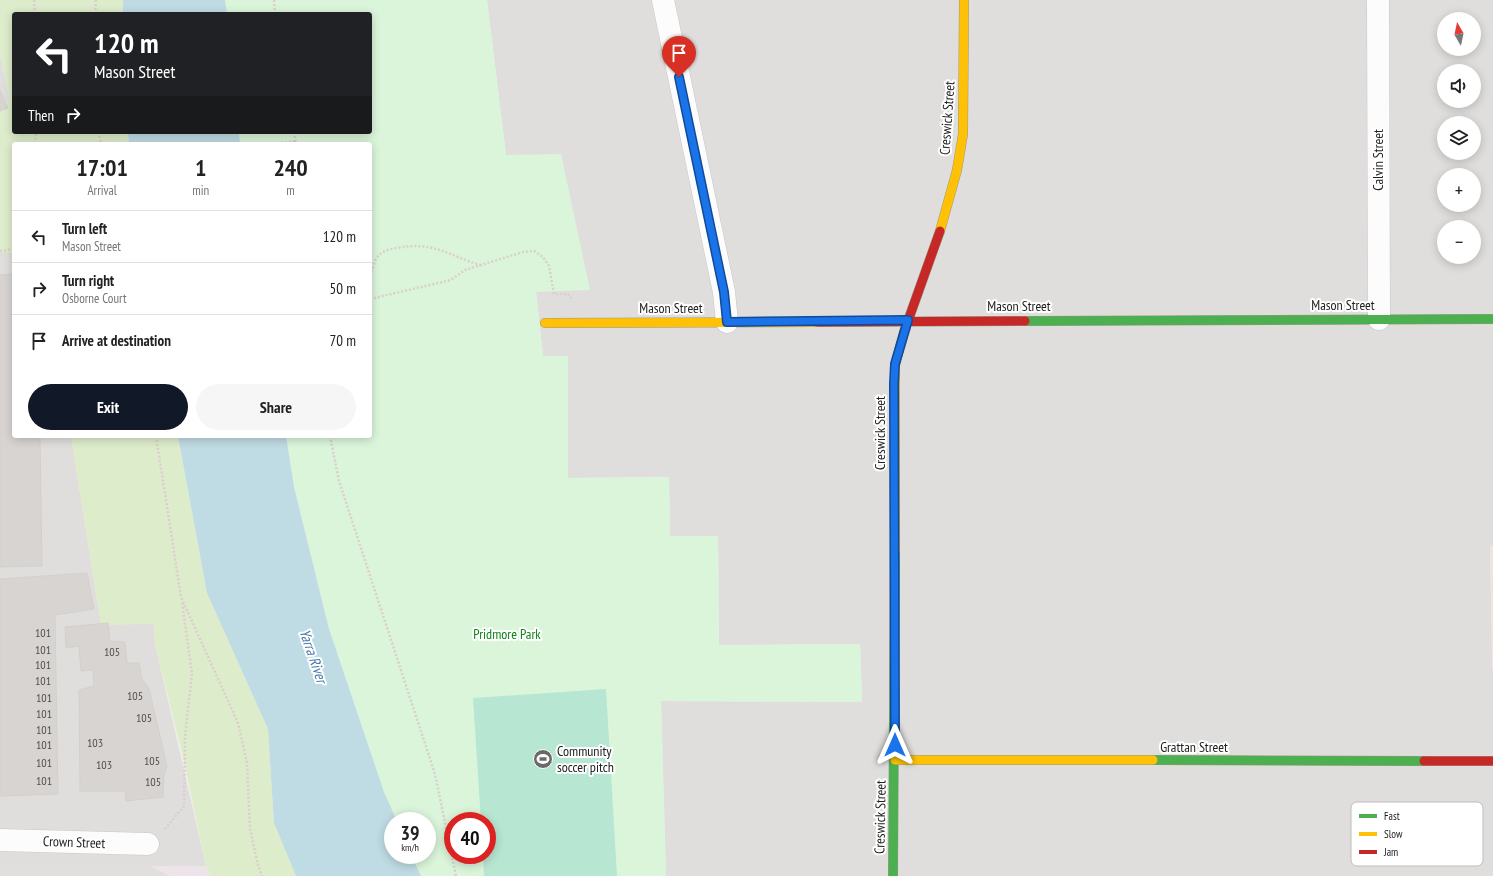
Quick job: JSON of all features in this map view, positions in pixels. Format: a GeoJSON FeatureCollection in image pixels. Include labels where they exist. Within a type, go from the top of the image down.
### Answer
{"type":"FeatureCollection","features":[{"type":"Feature","properties":{"kind":"street"},"geometry":{"type":"LineString","coordinates":[[663,0],[724,292],[727,322]]}},
{"type":"Feature","properties":{"kind":"street","name":"Creswick Street"},"geometry":{"type":"LineString","coordinates":[[893,876],[895,760],[895,364],[908,320],[935,244],[961,154],[963,134],[964,0]]}},
{"type":"Feature","properties":{"kind":"street","name":"Calvin Street"},"geometry":{"type":"LineString","coordinates":[[1378,0],[1379,319]]}},
{"type":"Feature","properties":{"kind":"street","name":"Mason Street"},"geometry":{"type":"LineString","coordinates":[[545,323],[908,320],[1493,319]]}},
{"type":"Feature","properties":{"kind":"street","name":"Grattan Street"},"geometry":{"type":"LineString","coordinates":[[895,760],[1493,761]]}},
{"type":"Feature","properties":{"kind":"street","name":"Crown Street"},"geometry":{"type":"LineString","coordinates":[[0,840],[148,844]]}},
{"type":"Feature","properties":{"kind":"path"},"geometry":{"type":"LineString","coordinates":[[34,0],[35,12]]}},
{"type":"Feature","properties":{"kind":"path"},"geometry":{"type":"LineString","coordinates":[[95,12],[96,0]]}},
{"type":"Feature","properties":{"kind":"path"},"geometry":{"type":"LineString","coordinates":[[274,0],[275,12]]}},
{"type":"Feature","properties":{"kind":"path"},"geometry":{"type":"LineString","coordinates":[[372,270],[376,259],[384,251],[414,245],[439,249],[459,259],[480,265]]}},
{"type":"Feature","properties":{"kind":"path"},"geometry":{"type":"LineString","coordinates":[[0,251],[12,250]]}},
{"type":"Feature","properties":{"kind":"path"},"geometry":{"type":"LineString","coordinates":[[372,299],[451,280],[465,270],[523,252],[534,251],[543,257],[549,266],[554,294],[568,294],[588,323]]}},
{"type":"Feature","properties":{"kind":"path"},"geometry":{"type":"LineString","coordinates":[[148,844],[166,829],[184,806],[185,737],[192,674],[156,438]]}},
{"type":"Feature","properties":{"kind":"path"},"geometry":{"type":"LineString","coordinates":[[330,438],[338,480],[435,774],[456,876]]}},
{"type":"Feature","properties":{"kind":"path"},"geometry":{"type":"LineString","coordinates":[[181,597],[238,723],[247,763],[250,829],[262,876]]}},
{"type":"Feature","properties":{"kind":"shaded area"},"geometry":{"type":"Polygon","coordinates":[[[487,0],[1493,0],[1493,546],[1490,546],[1493,670],[1493,876],[666,876],[661,701],[862,702],[860,644],[719,645],[718,536],[670,536],[669,477],[568,478],[568,356],[543,356],[536,291],[590,289],[506,155],[487,0]]]}},
{"type":"Feature","properties":{"kind":"shaded area"},"geometry":{"type":"Polygon","coordinates":[[[0,54],[10,101],[0,104],[0,54]]]}},
{"type":"Feature","properties":{"kind":"shaded area"},"geometry":{"type":"Polygon","coordinates":[[[0,253],[12,253],[12,438],[71,438],[101,625],[154,623],[155,644],[206,866],[0,866],[0,253]]]}},
{"type":"Feature","properties":{"kind":"shaded area"},"geometry":{"type":"Polygon","coordinates":[[[1490,546],[1493,546],[1493,670],[1492,670],[1490,546]]]}},
{"type":"Feature","properties":{"kind":"shaded area"},"geometry":{"type":"Polygon","coordinates":[[[0,866],[206,866],[211,876],[0,876],[0,866]]]}},
{"type":"Feature","properties":{"kind":"shaded area"},"geometry":{"type":"Polygon","coordinates":[[[0,866],[151,866],[169,876],[0,876],[0,866]]]}},
{"type":"Feature","properties":{"kind":"green space"},"geometry":{"type":"Polygon","coordinates":[[[0,0],[123,0],[123,12],[12,12],[12,134],[128,134],[129,142],[12,142],[12,253],[0,253],[0,104],[10,100],[0,54],[0,0]]]}},
{"type":"Feature","properties":{"kind":"green space","name":"Pridmore Park"},"geometry":{"type":"Polygon","coordinates":[[[225,0],[487,0],[506,155],[561,154],[590,290],[536,292],[543,356],[568,356],[568,478],[669,477],[670,536],[718,536],[719,645],[860,644],[862,702],[661,701],[666,876],[421,876],[415,864],[436,864],[436,812],[393,812],[384,792],[329,629],[294,487],[286,438],[372,438],[372,142],[240,142],[239,134],[372,134],[372,12],[227,12],[225,0]]]}},
{"type":"Feature","properties":{"kind":"green space"},"geometry":{"type":"Polygon","coordinates":[[[71,438],[178,438],[207,593],[268,729],[274,823],[296,876],[211,876],[206,866],[184,761],[155,644],[154,624],[101,625],[71,438]]]}},
{"type":"Feature","properties":{"kind":"green space","name":"Community soccer pitch"},"geometry":{"type":"Polygon","coordinates":[[[606,689],[617,876],[484,876],[483,864],[496,864],[496,812],[480,812],[473,698],[606,689]]]}},
{"type":"Feature","properties":{"kind":"water"},"geometry":{"type":"Polygon","coordinates":[[[123,0],[225,0],[227,12],[123,12],[123,0]]]}},
{"type":"Feature","properties":{"kind":"water"},"geometry":{"type":"Polygon","coordinates":[[[128,134],[239,134],[240,142],[129,142],[128,134]]]}},
{"type":"Feature","properties":{"kind":"water","name":"Yarra River"},"geometry":{"type":"Polygon","coordinates":[[[178,438],[286,438],[294,487],[329,629],[384,792],[393,812],[384,812],[384,864],[415,864],[421,876],[296,876],[274,823],[268,729],[207,593],[178,438]]]}},
{"type":"Feature","properties":{"kind":"building"},"geometry":{"type":"Polygon","coordinates":[[[0,90],[8,108],[0,111],[0,90]]]}},
{"type":"Feature","properties":{"kind":"building"},"geometry":{"type":"Polygon","coordinates":[[[12,274],[12,438],[40,438],[42,566],[0,567],[0,275],[12,274]]]}},
{"type":"Feature","properties":{"kind":"building"},"geometry":{"type":"Polygon","coordinates":[[[87,573],[94,609],[55,615],[58,794],[0,796],[0,579],[87,573]]]}},
{"type":"Feature","properties":{"kind":"building"},"geometry":{"type":"Polygon","coordinates":[[[108,623],[110,641],[125,642],[127,663],[139,663],[142,679],[149,689],[167,766],[164,775],[163,797],[126,801],[125,791],[80,791],[79,690],[94,686],[93,670],[81,671],[79,646],[66,648],[65,627],[108,623]]]}},
{"type":"Feature","properties":{"kind":"traffic: fast"},"geometry":{"type":"LineString","coordinates":[[1025,321],[1493,319]]}},
{"type":"Feature","properties":{"kind":"traffic: fast"},"geometry":{"type":"LineString","coordinates":[[893,876],[895,552]]}},
{"type":"Feature","properties":{"kind":"traffic: fast"},"geometry":{"type":"LineString","coordinates":[[1153,760],[1424,761]]}},
{"type":"Feature","properties":{"kind":"traffic: slow"},"geometry":{"type":"LineString","coordinates":[[940,231],[957,170],[963,134],[964,0]]}},
{"type":"Feature","properties":{"kind":"traffic: slow"},"geometry":{"type":"LineString","coordinates":[[545,323],[817,322]]}},
{"type":"Feature","properties":{"kind":"traffic: slow"},"geometry":{"type":"LineString","coordinates":[[895,365],[895,552]]}},
{"type":"Feature","properties":{"kind":"traffic: slow"},"geometry":{"type":"LineString","coordinates":[[895,760],[1153,760]]}},
{"type":"Feature","properties":{"kind":"traffic: jam"},"geometry":{"type":"LineString","coordinates":[[895,365],[904,332],[940,231]]}},
{"type":"Feature","properties":{"kind":"traffic: jam"},"geometry":{"type":"LineString","coordinates":[[817,322],[1025,321]]}},
{"type":"Feature","properties":{"kind":"traffic: jam"},"geometry":{"type":"LineString","coordinates":[[1424,761],[1493,761]]}},
{"type":"Feature","properties":{"kind":"place","name":"Community soccer pitch"},"geometry":{"type":"Point","coordinates":[543,759]}},
{"type":"Feature","properties":{"kind":"route"},"geometry":{"type":"LineString","coordinates":[[679,77],[724,292],[727,322],[908,320],[895,364],[894,384],[895,745]]}}]}
